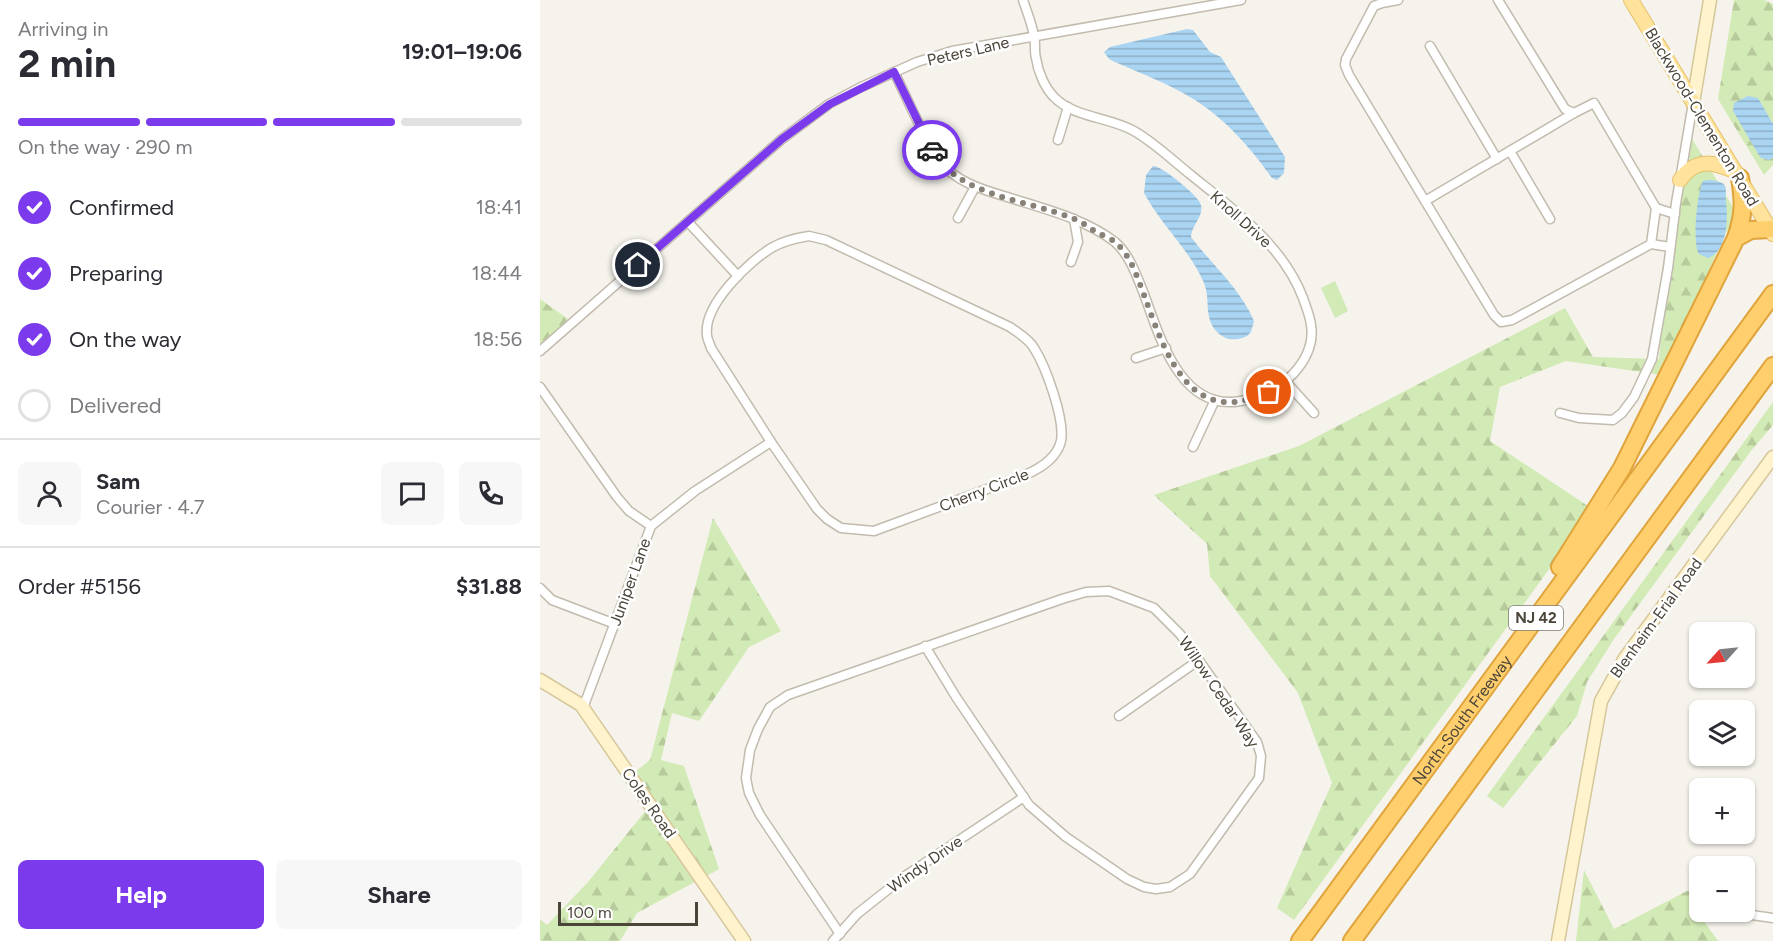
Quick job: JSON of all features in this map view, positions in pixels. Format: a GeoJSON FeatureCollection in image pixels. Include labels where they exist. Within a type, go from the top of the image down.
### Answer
{"type":"FeatureCollection","features":[{"type":"Feature","properties":{"kind":"highway"},"geometry":{"type":"LineString","coordinates":[[1468,710],[1599,508],[1622,468],[1736,238],[1744,202],[1738,175]]}},
{"type":"Feature","properties":{"kind":"highway"},"geometry":{"type":"LineString","coordinates":[[1736,238],[1751,230],[1772,232]]}},
{"type":"Feature","properties":{"kind":"highway","name":"North-South Freeway"},"geometry":{"type":"LineString","coordinates":[[1300,941],[1773,295]]}},
{"type":"Feature","properties":{"kind":"highway","name":"NJ 42"},"geometry":{"type":"LineString","coordinates":[[1352,941],[1618,574],[1773,366]]}},
{"type":"Feature","properties":{"kind":"main road","name":"Blackwood-Clementon Road"},"geometry":{"type":"LineString","coordinates":[[1631,0],[1772,232]]}},
{"type":"Feature","properties":{"kind":"main road"},"geometry":{"type":"LineString","coordinates":[[1694,103],[1710,0]]}},
{"type":"Feature","properties":{"kind":"main road"},"geometry":{"type":"LineString","coordinates":[[1680,180],[1690,169],[1704,164],[1717,164],[1738,175]]}},
{"type":"Feature","properties":{"kind":"main road","name":"Blenheim-Erial Road"},"geometry":{"type":"LineString","coordinates":[[1558,941],[1601,701],[1625,658],[1773,457]]}},
{"type":"Feature","properties":{"kind":"main road","name":"Coles Road"},"geometry":{"type":"LineString","coordinates":[[540,680],[583,708],[744,941]]}},
{"type":"Feature","properties":{"kind":"street","name":"Knoll Drive"},"geometry":{"type":"LineString","coordinates":[[894,72],[938,160],[955,175],[975,187],[1074,219],[1116,243],[1135,272],[1166,348],[1184,380],[1197,392],[1215,400],[1232,403],[1269,392],[1286,382],[1302,365],[1310,350],[1312,325],[1296,279],[1272,246],[1230,206],[1149,141],[1132,130],[1068,107],[1055,99],[1040,75],[1034,36],[1023,0]]}},
{"type":"Feature","properties":{"kind":"street","name":"Peters Lane"},"geometry":{"type":"LineString","coordinates":[[540,351],[782,139],[830,104],[894,72],[952,51],[1240,0]]}},
{"type":"Feature","properties":{"kind":"street"},"geometry":{"type":"LineString","coordinates":[[1398,0],[1374,6],[1345,65],[1494,315],[1501,322],[1512,320],[1651,244],[1670,247]]}},
{"type":"Feature","properties":{"kind":"street"},"geometry":{"type":"LineString","coordinates":[[1498,0],[1565,109],[1574,113]]}},
{"type":"Feature","properties":{"kind":"street"},"geometry":{"type":"LineString","coordinates":[[1430,46],[1497,159]]}},
{"type":"Feature","properties":{"kind":"street"},"geometry":{"type":"LineString","coordinates":[[1425,201],[1594,103],[1656,208],[1651,244]]}},
{"type":"Feature","properties":{"kind":"street"},"geometry":{"type":"LineString","coordinates":[[1560,413],[1608,422],[1613,420],[1622,413],[1634,397],[1652,359],[1694,103]]}},
{"type":"Feature","properties":{"kind":"street"},"geometry":{"type":"LineString","coordinates":[[1058,140],[1068,107]]}},
{"type":"Feature","properties":{"kind":"street"},"geometry":{"type":"LineString","coordinates":[[1510,151],[1550,219]]}},
{"type":"Feature","properties":{"kind":"street"},"geometry":{"type":"LineString","coordinates":[[958,218],[975,187]]}},
{"type":"Feature","properties":{"kind":"street"},"geometry":{"type":"LineString","coordinates":[[1656,208],[1674,214]]}},
{"type":"Feature","properties":{"kind":"street"},"geometry":{"type":"LineString","coordinates":[[1071,262],[1078,242],[1074,219]]}},
{"type":"Feature","properties":{"kind":"street"},"geometry":{"type":"LineString","coordinates":[[688,222],[738,276]]}},
{"type":"Feature","properties":{"kind":"street","name":"Cherry Circle"},"geometry":{"type":"LineString","coordinates":[[809,236],[826,240],[1010,327],[1033,346],[1044,366],[1057,405],[1061,442],[1053,456],[1038,469],[874,531],[841,528],[817,509],[711,348],[706,334],[710,312],[716,301],[738,276],[770,249],[795,238],[809,236]]}},
{"type":"Feature","properties":{"kind":"street"},"geometry":{"type":"LineString","coordinates":[[1136,358],[1166,348]]}},
{"type":"Feature","properties":{"kind":"street"},"geometry":{"type":"LineString","coordinates":[[1286,382],[1314,413]]}},
{"type":"Feature","properties":{"kind":"street"},"geometry":{"type":"LineString","coordinates":[[540,387],[617,497],[629,511],[651,526]]}},
{"type":"Feature","properties":{"kind":"street"},"geometry":{"type":"LineString","coordinates":[[1193,447],[1215,400]]}},
{"type":"Feature","properties":{"kind":"street","name":"Juniper Lane"},"geometry":{"type":"LineString","coordinates":[[583,708],[651,526],[694,491],[771,442]]}},
{"type":"Feature","properties":{"kind":"street"},"geometry":{"type":"LineString","coordinates":[[540,588],[552,600],[615,624]]}},
{"type":"Feature","properties":{"kind":"street","name":"Willow Cedar Way"},"geometry":{"type":"LineString","coordinates":[[836,937],[760,815],[749,793],[746,778],[750,750],[762,719],[770,706],[788,695],[925,646],[1062,599],[1086,592],[1109,591],[1154,609],[1180,634],[1257,742],[1261,756],[1259,778],[1191,874],[1170,886],[1156,889],[1144,887],[1127,879],[1045,820],[1024,796],[956,697],[925,646]]}},
{"type":"Feature","properties":{"kind":"street"},"geometry":{"type":"LineString","coordinates":[[1119,716],[1198,660]]}},
{"type":"Feature","properties":{"kind":"street","name":"Windy Drive"},"geometry":{"type":"LineString","coordinates":[[836,937],[857,914],[905,876],[1024,796]]}},
{"type":"Feature","properties":{"kind":"street"},"geometry":{"type":"LineString","coordinates":[[1755,915],[1773,918]]}},
{"type":"Feature","properties":{"kind":"green space"},"geometry":{"type":"Polygon","coordinates":[[[1734,0],[1764,0],[1773,4],[1773,165],[1764,175],[1718,99],[1734,0]]]}},
{"type":"Feature","properties":{"kind":"green space"},"geometry":{"type":"Polygon","coordinates":[[[1688,132],[1740,219],[1726,232],[1662,375],[1566,361],[1500,387],[1490,441],[1591,508],[1595,506],[1294,920],[1277,908],[1332,783],[1298,693],[1210,576],[1207,544],[1154,495],[1299,446],[1565,308],[1593,357],[1659,359],[1668,268],[1688,132]]]}},
{"type":"Feature","properties":{"kind":"green space"},"geometry":{"type":"Polygon","coordinates":[[[1335,281],[1348,311],[1335,318],[1321,288],[1335,281]]]}},
{"type":"Feature","properties":{"kind":"green space"},"geometry":{"type":"Polygon","coordinates":[[[540,299],[575,324],[540,353],[540,299]]]}},
{"type":"Feature","properties":{"kind":"green space"},"geometry":{"type":"Polygon","coordinates":[[[1773,402],[1773,425],[1751,451],[1614,639],[1587,682],[1577,716],[1503,808],[1487,796],[1773,402]]]}},
{"type":"Feature","properties":{"kind":"green space"},"geometry":{"type":"Polygon","coordinates":[[[713,518],[781,631],[749,647],[699,721],[672,713],[661,760],[684,766],[719,869],[637,913],[620,941],[540,941],[540,919],[547,925],[588,882],[651,804],[631,775],[650,760],[713,518]]]}},
{"type":"Feature","properties":{"kind":"green space"},"geometry":{"type":"Polygon","coordinates":[[[1584,870],[1614,929],[1689,891],[1689,922],[1705,922],[1718,941],[1576,941],[1584,870]]]}},
{"type":"Feature","properties":{"kind":"water"},"geometry":{"type":"Polygon","coordinates":[[[1187,29],[1193,30],[1210,52],[1221,57],[1285,157],[1284,173],[1277,180],[1272,178],[1236,133],[1202,105],[1172,87],[1109,59],[1104,52],[1110,47],[1187,29]]]}},
{"type":"Feature","properties":{"kind":"water"},"geometry":{"type":"Polygon","coordinates":[[[1748,96],[1758,98],[1773,124],[1773,158],[1769,160],[1761,158],[1733,111],[1734,103],[1748,96]]]}},
{"type":"Feature","properties":{"kind":"water"},"geometry":{"type":"Polygon","coordinates":[[[1153,166],[1172,176],[1199,201],[1201,213],[1191,237],[1233,287],[1248,309],[1254,321],[1251,332],[1247,336],[1228,339],[1220,335],[1213,326],[1210,320],[1206,289],[1198,271],[1144,193],[1146,175],[1153,166]]]}},
{"type":"Feature","properties":{"kind":"water"},"geometry":{"type":"Polygon","coordinates":[[[1703,181],[1724,184],[1727,216],[1720,249],[1708,258],[1699,254],[1696,229],[1701,187],[1703,181]]]}},
{"type":"Feature","properties":{"kind":"way so far"},"geometry":{"type":"LineString","coordinates":[[932,150],[948,170],[963,181],[1074,219],[1116,243],[1135,272],[1171,361],[1184,380],[1197,392],[1215,400],[1232,403],[1269,392]]}},
{"type":"Feature","properties":{"kind":"route"},"geometry":{"type":"LineString","coordinates":[[638,265],[782,139],[830,104],[894,72],[932,150]]}}]}
